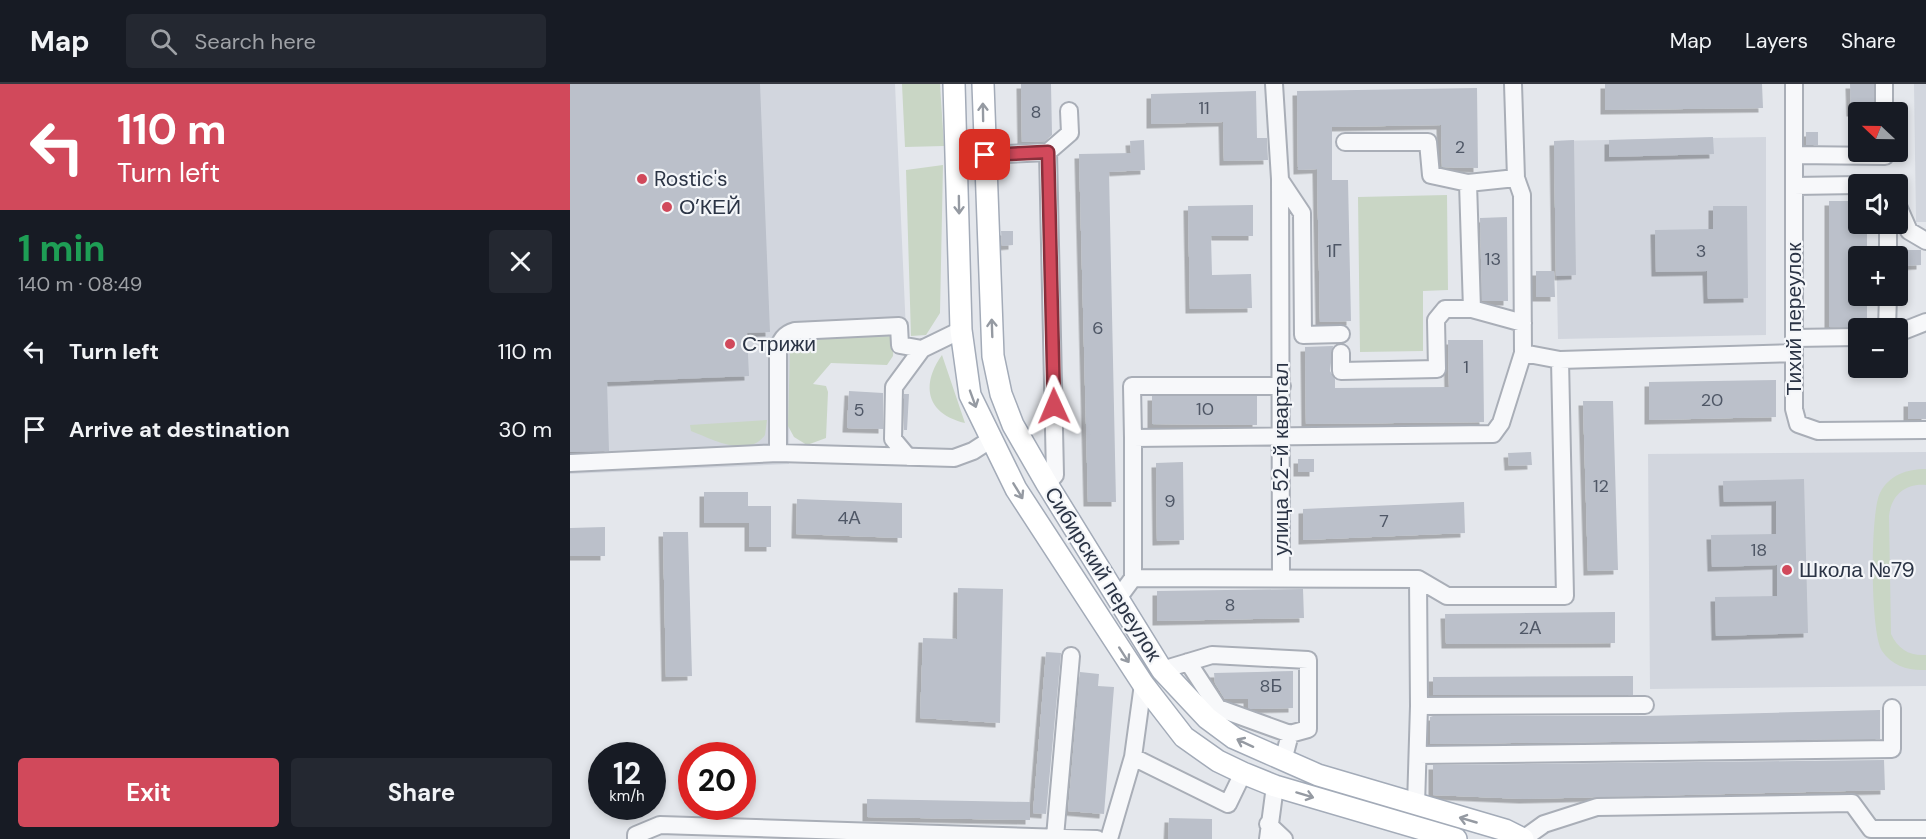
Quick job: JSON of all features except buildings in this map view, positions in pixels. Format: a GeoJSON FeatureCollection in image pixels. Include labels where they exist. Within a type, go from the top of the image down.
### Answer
{"type":"FeatureCollection","features":[{"type":"Feature","properties":{"kind":"main road","name":"Сибирский переулок"},"geometry":{"type":"LineString","coordinates":[[954,84],[961,330],[970,395],[990,440],[1016,489],[1143,684],[1184,737],[1218,760],[1243,773],[1275,786],[1456,839]]}},
{"type":"Feature","properties":{"kind":"main road","name":"Сибирский переулок"},"geometry":{"type":"LineString","coordinates":[[983,84],[993,356],[1001,394],[1013,425],[1047,484],[1119,597],[1162,670],[1207,718],[1234,738],[1283,761],[1318,775],[1505,830],[1523,839]]}},
{"type":"Feature","properties":{"kind":"main road"},"geometry":{"type":"LineString","coordinates":[[990,440],[1013,425]]}},
{"type":"Feature","properties":{"kind":"main road"},"geometry":{"type":"LineString","coordinates":[[1143,684],[1162,670]]}},
{"type":"Feature","properties":{"kind":"main road"},"geometry":{"type":"LineString","coordinates":[[1275,786],[1283,761]]}},
{"type":"Feature","properties":{"kind":"street","name":"улица 52-й квартал"},"geometry":{"type":"LineString","coordinates":[[1274,84],[1280,179],[1281,578],[1418,579]]}},
{"type":"Feature","properties":{"kind":"street"},"geometry":{"type":"LineString","coordinates":[[1133,438],[1493,434],[1501,423],[1523,353],[1522,195],[1516,178],[1513,84]]}},
{"type":"Feature","properties":{"kind":"street","name":"Тихий переулок"},"geometry":{"type":"LineString","coordinates":[[1794,84],[1794,409],[1798,424],[1818,431],[1926,430]]}},
{"type":"Feature","properties":{"kind":"street"},"geometry":{"type":"LineString","coordinates":[[1884,84],[1884,102]]}},
{"type":"Feature","properties":{"kind":"street"},"geometry":{"type":"LineString","coordinates":[[985,155],[1048,152],[1070,133],[1069,111]]}},
{"type":"Feature","properties":{"kind":"street"},"geometry":{"type":"LineString","coordinates":[[1346,142],[1428,142],[1431,175],[1468,183],[1516,178]]}},
{"type":"Feature","properties":{"kind":"street"},"geometry":{"type":"LineString","coordinates":[[1047,484],[1055,475],[1048,152]]}},
{"type":"Feature","properties":{"kind":"street"},"geometry":{"type":"LineString","coordinates":[[1794,155],[1848,156]]}},
{"type":"Feature","properties":{"kind":"street"},"geometry":{"type":"LineString","coordinates":[[1280,179],[1302,213],[1303,335],[1341,334]]}},
{"type":"Feature","properties":{"kind":"street"},"geometry":{"type":"LineString","coordinates":[[1468,183],[1472,309]]}},
{"type":"Feature","properties":{"kind":"street"},"geometry":{"type":"LineString","coordinates":[[1794,186],[1848,185]]}},
{"type":"Feature","properties":{"kind":"street"},"geometry":{"type":"LineString","coordinates":[[1908,229],[1926,242]]}},
{"type":"Feature","properties":{"kind":"street"},"geometry":{"type":"LineString","coordinates":[[1341,353],[1341,371],[1437,369],[1436,320],[1445,309],[1472,309],[1523,323]]}},
{"type":"Feature","properties":{"kind":"street"},"geometry":{"type":"LineString","coordinates":[[1908,329],[1926,322]]}},
{"type":"Feature","properties":{"kind":"street"},"geometry":{"type":"LineString","coordinates":[[778,453],[778,352],[780,343],[786,335],[795,331],[899,326],[900,345],[922,349]]}},
{"type":"Feature","properties":{"kind":"street"},"geometry":{"type":"LineString","coordinates":[[908,457],[893,439],[894,387],[922,349],[961,330]]}},
{"type":"Feature","properties":{"kind":"street"},"geometry":{"type":"LineString","coordinates":[[1523,353],[1560,360],[1794,346],[1848,338]]}},
{"type":"Feature","properties":{"kind":"street"},"geometry":{"type":"LineString","coordinates":[[1416,805],[1419,705],[1418,579],[1448,596],[1565,596],[1560,360]]}},
{"type":"Feature","properties":{"kind":"street"},"geometry":{"type":"LineString","coordinates":[[1119,597],[1133,578],[1132,386],[1282,386]]}},
{"type":"Feature","properties":{"kind":"street"},"geometry":{"type":"LineString","coordinates":[[570,463],[778,453],[954,458],[974,451],[990,440]]}},
{"type":"Feature","properties":{"kind":"street"},"geometry":{"type":"LineString","coordinates":[[1133,578],[1281,578]]}},
{"type":"Feature","properties":{"kind":"street"},"geometry":{"type":"LineString","coordinates":[[1162,670],[1188,662],[1212,655],[1308,660],[1308,729],[1290,734],[1218,708],[1188,662]]}},
{"type":"Feature","properties":{"kind":"street"},"geometry":{"type":"LineString","coordinates":[[1055,837],[1071,656]]}},
{"type":"Feature","properties":{"kind":"street"},"geometry":{"type":"LineString","coordinates":[[1109,839],[1133,757],[1143,684]]}},
{"type":"Feature","properties":{"kind":"street"},"geometry":{"type":"LineString","coordinates":[[1419,705],[1645,705]]}},
{"type":"Feature","properties":{"kind":"street"},"geometry":{"type":"LineString","coordinates":[[1418,755],[1892,749],[1892,708]]}},
{"type":"Feature","properties":{"kind":"street"},"geometry":{"type":"LineString","coordinates":[[1283,761],[1290,734]]}},
{"type":"Feature","properties":{"kind":"street"},"geometry":{"type":"LineString","coordinates":[[1133,757],[1228,804],[1243,773]]}},
{"type":"Feature","properties":{"kind":"street"},"geometry":{"type":"LineString","coordinates":[[1275,786],[1268,832],[1284,839]]}},
{"type":"Feature","properties":{"kind":"street"},"geometry":{"type":"LineString","coordinates":[[1523,839],[1544,824],[1597,807],[1852,803],[1871,829],[1926,829]]}},
{"type":"Feature","properties":{"kind":"street"},"geometry":{"type":"LineString","coordinates":[[636,839],[636,835],[660,825],[1097,839]]}},
{"type":"Feature","properties":{"kind":"shaded area"},"geometry":{"type":"Polygon","coordinates":[[[570,84],[895,84],[906,332],[894,336],[790,347],[789,464],[570,474],[570,84]]]}},
{"type":"Feature","properties":{"kind":"shaded area"},"geometry":{"type":"Polygon","coordinates":[[[1914,84],[1926,84],[1926,222],[1916,222],[1914,84]]]}},
{"type":"Feature","properties":{"kind":"shaded area"},"geometry":{"type":"Polygon","coordinates":[[[1766,137],[1766,335],[1558,339],[1554,141],[1766,137]]]}},
{"type":"Feature","properties":{"kind":"shaded area","name":"Школа №79"},"geometry":{"type":"Polygon","coordinates":[[[1926,452],[1926,686],[1650,689],[1648,454],[1926,452]]]}},
{"type":"Feature","properties":{"kind":"green space"},"geometry":{"type":"Polygon","coordinates":[[[902,84],[940,84],[944,146],[905,147],[902,84]]]}},
{"type":"Feature","properties":{"kind":"green space"},"geometry":{"type":"Polygon","coordinates":[[[943,165],[940,313],[926,335],[911,336],[906,170],[943,165]]]}},
{"type":"Feature","properties":{"kind":"green space"},"geometry":{"type":"Polygon","coordinates":[[[1447,195],[1448,290],[1423,291],[1423,351],[1360,352],[1358,197],[1447,195]]]}},
{"type":"Feature","properties":{"kind":"green space"},"geometry":{"type":"Polygon","coordinates":[[[894,336],[893,356],[887,365],[831,363],[813,384],[826,386],[828,392],[826,438],[807,445],[794,437],[788,426],[790,347],[794,340],[894,336]]]}},
{"type":"Feature","properties":{"kind":"green space"},"geometry":{"type":"Polygon","coordinates":[[[942,355],[965,423],[942,413],[935,406],[931,397],[931,377],[942,355]]]}},
{"type":"Feature","properties":{"kind":"green space"},"geometry":{"type":"Polygon","coordinates":[[[767,420],[765,435],[758,442],[749,446],[719,442],[691,431],[690,425],[767,420]]]}},
{"type":"Feature","properties":{"kind":"green space"},"geometry":{"type":"Polygon","coordinates":[[[1926,469],[1926,485],[1912,486],[1900,492],[1893,502],[1889,516],[1891,634],[1897,644],[1905,650],[1914,654],[1926,655],[1926,670],[1920,670],[1896,664],[1882,651],[1878,640],[1873,598],[1873,547],[1877,505],[1884,487],[1899,474],[1926,469]]]}},
{"type":"Feature","properties":{"kind":"place","name":"Rostic's"},"geometry":{"type":"Point","coordinates":[642,179]}},
{"type":"Feature","properties":{"kind":"place","name":"О’КЕЙ"},"geometry":{"type":"Point","coordinates":[667,207]}},
{"type":"Feature","properties":{"kind":"place","name":"Стрижи"},"geometry":{"type":"Point","coordinates":[730,344]}},
{"type":"Feature","properties":{"kind":"place","name":"Школа №79"},"geometry":{"type":"Point","coordinates":[1787,570]}},
{"type":"Feature","properties":{"kind":"route"},"geometry":{"type":"LineString","coordinates":[[985,155],[1048,152],[1054,406]]}}]}
